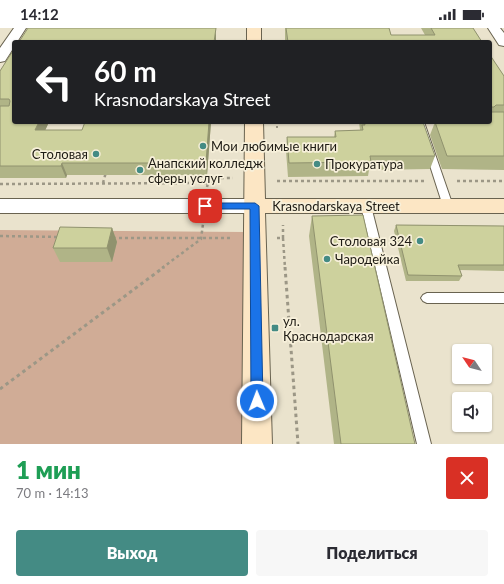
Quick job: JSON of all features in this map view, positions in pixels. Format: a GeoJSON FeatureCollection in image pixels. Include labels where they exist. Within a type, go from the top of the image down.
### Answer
{"type":"FeatureCollection","features":[{"type":"Feature","properties":{"kind":"street"},"geometry":{"type":"LineString","coordinates":[[0,58],[20,28]]}},
{"type":"Feature","properties":{"kind":"street"},"geometry":{"type":"LineString","coordinates":[[254,28],[254,40]]}},
{"type":"Feature","properties":{"kind":"street"},"geometry":{"type":"LineString","coordinates":[[494,28],[504,42]]}},
{"type":"Feature","properties":{"kind":"street"},"geometry":{"type":"LineString","coordinates":[[254,124],[257,444]]}},
{"type":"Feature","properties":{"kind":"street","name":"Krasnodarskaya Street"},"geometry":{"type":"LineString","coordinates":[[0,206],[504,206]]}},
{"type":"Feature","properties":{"kind":"lane"},"geometry":{"type":"LineString","coordinates":[[421,124],[448,206]]}},
{"type":"Feature","properties":{"kind":"lane"},"geometry":{"type":"LineString","coordinates":[[366,206],[424,444]]}},
{"type":"Feature","properties":{"kind":"lane"},"geometry":{"type":"LineString","coordinates":[[428,298],[504,298]]}},
{"type":"Feature","properties":{"kind":"path"},"geometry":{"type":"LineString","coordinates":[[103,183],[107,170]]}},
{"type":"Feature","properties":{"kind":"path"},"geometry":{"type":"LineString","coordinates":[[277,181],[504,181]]}},
{"type":"Feature","properties":{"kind":"path"},"geometry":{"type":"LineString","coordinates":[[0,184],[208,183]]}},
{"type":"Feature","properties":{"kind":"path"},"geometry":{"type":"LineString","coordinates":[[0,236],[62,237]]}},
{"type":"Feature","properties":{"kind":"path"},"geometry":{"type":"LineString","coordinates":[[0,389],[201,239],[108,238]]}},
{"type":"Feature","properties":{"kind":"path"},"geometry":{"type":"LineString","coordinates":[[283,238],[298,444]]}},
{"type":"Feature","properties":{"kind":"shaded area"},"geometry":{"type":"Polygon","coordinates":[[[0,230],[244,232],[243,444],[0,444],[0,230]]]}},
{"type":"Feature","properties":{"kind":"building"},"geometry":{"type":"Polygon","coordinates":[[[28,28],[216,28],[214,40],[20,40],[28,28]]]}},
{"type":"Feature","properties":{"kind":"building"},"geometry":{"type":"Polygon","coordinates":[[[286,28],[389,28],[391,35],[435,35],[431,28],[473,28],[481,40],[288,40],[286,28]]]}},
{"type":"Feature","properties":{"kind":"building"},"geometry":{"type":"Polygon","coordinates":[[[12,52],[12,124],[38,124],[35,130],[82,130],[84,124],[209,124],[206,163],[62,163],[61,166],[0,166],[0,106],[9,106],[10,101],[9,99],[0,99],[0,71],[12,52]]]}},
{"type":"Feature","properties":{"kind":"building"},"geometry":{"type":"Polygon","coordinates":[[[492,58],[504,76],[504,105],[496,105],[492,107],[492,58]]]}},
{"type":"Feature","properties":{"kind":"building"},"geometry":{"type":"Polygon","coordinates":[[[492,112],[504,112],[504,156],[447,156],[436,124],[492,124],[492,112]]]}},
{"type":"Feature","properties":{"kind":"building"},"geometry":{"type":"Polygon","coordinates":[[[424,124],[435,156],[370,156],[371,162],[289,163],[287,137],[336,137],[335,131],[363,130],[362,125],[424,124]]]}},
{"type":"Feature","properties":{"kind":"building"},"geometry":{"type":"Polygon","coordinates":[[[363,215],[415,444],[341,444],[312,216],[363,215]]]}},
{"type":"Feature","properties":{"kind":"building"},"geometry":{"type":"Polygon","coordinates":[[[396,225],[504,226],[504,265],[458,265],[462,276],[408,275],[396,225]]]}},
{"type":"Feature","properties":{"kind":"building"},"geometry":{"type":"Polygon","coordinates":[[[60,227],[112,228],[107,248],[53,248],[60,227]]]}},
{"type":"Feature","properties":{"kind":"place","name":"Мои любимые книги"},"geometry":{"type":"Point","coordinates":[203,146]}},
{"type":"Feature","properties":{"kind":"place","name":"Столовая"},"geometry":{"type":"Point","coordinates":[96,154]}},
{"type":"Feature","properties":{"kind":"place","name":"Прокуратура"},"geometry":{"type":"Point","coordinates":[317,164]}},
{"type":"Feature","properties":{"kind":"place","name":"Анапский колледж сферы услуг"},"geometry":{"type":"Point","coordinates":[140,170]}},
{"type":"Feature","properties":{"kind":"place","name":"Столовая 324"},"geometry":{"type":"Point","coordinates":[420,241]}},
{"type":"Feature","properties":{"kind":"place","name":"Чародейка"},"geometry":{"type":"Point","coordinates":[327,259]}},
{"type":"Feature","properties":{"kind":"place","name":"ул. Краснодарская"},"geometry":{"type":"Point","coordinates":[275,328]}},
{"type":"Feature","properties":{"kind":"route"},"geometry":{"type":"LineString","coordinates":[[205,206],[255,206],[257,401]]}}]}
